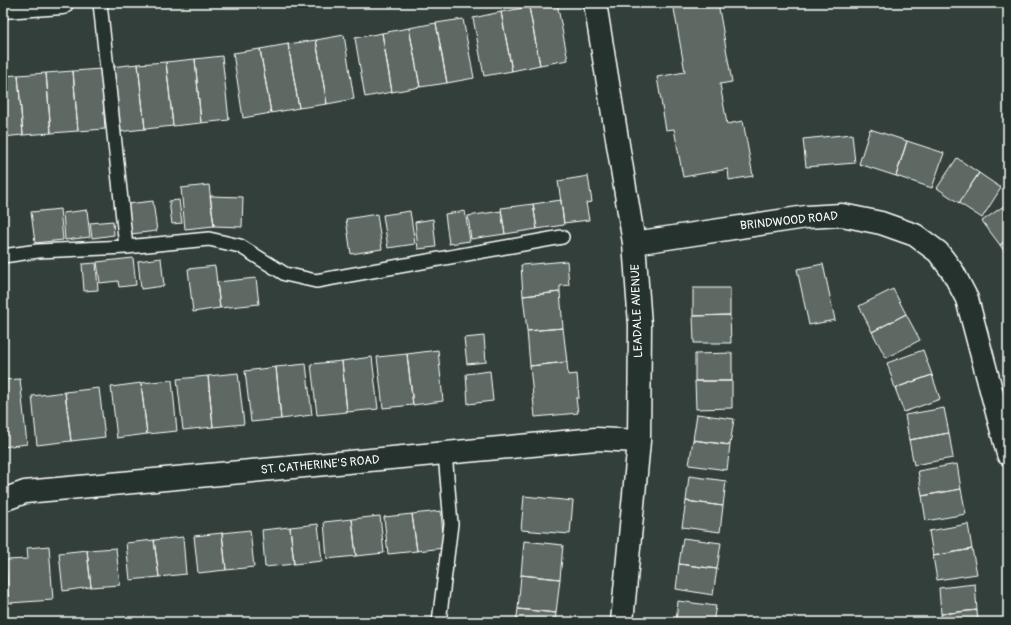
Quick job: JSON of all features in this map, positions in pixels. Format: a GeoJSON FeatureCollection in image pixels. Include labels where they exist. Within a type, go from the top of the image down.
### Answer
{"type":"FeatureCollection","features":[{"type":"Feature","properties":{"kind":"street"},"geometry":{"type":"LineString","coordinates":[[3,7],[62,3]]}},
{"type":"Feature","properties":{"kind":"street","name":"LEADALE AVENUE"},"geometry":{"type":"LineString","coordinates":[[595,3],[634,243],[640,325],[639,441],[622,622]]}},
{"type":"Feature","properties":{"kind":"street","name":"BRINDWOOD ROAD"},"geometry":{"type":"LineString","coordinates":[[634,243],[806,217],[842,215],[881,223],[915,235],[938,252],[953,272],[967,300],[1008,454]]}},
{"type":"Feature","properties":{"kind":"street","name":"ST. CATHERINE'S ROAD"},"geometry":{"type":"LineString","coordinates":[[3,500],[25,492],[445,453],[596,440],[639,441]]}},
{"type":"Feature","properties":{"kind":"lane"},"geometry":{"type":"LineString","coordinates":[[100,3],[126,247]]}},
{"type":"Feature","properties":{"kind":"lane"},"geometry":{"type":"LineString","coordinates":[[3,256],[38,251],[126,247],[209,239],[240,246],[285,274],[316,280],[562,237]]}},
{"type":"Feature","properties":{"kind":"lane"},"geometry":{"type":"LineString","coordinates":[[439,622],[451,524],[445,453]]}},
{"type":"Feature","properties":{"kind":"building"},"geometry":{"type":"Polygon","coordinates":[[[557,3],[568,60],[540,65],[529,7],[557,3]]]}},
{"type":"Feature","properties":{"kind":"building"},"geometry":{"type":"Polygon","coordinates":[[[673,3],[718,3],[732,82],[720,84],[727,124],[743,121],[753,176],[729,180],[728,169],[683,177],[674,129],[666,130],[657,77],[685,72],[673,3]]]}},
{"type":"Feature","properties":{"kind":"building"},"geometry":{"type":"Polygon","coordinates":[[[529,7],[540,65],[512,71],[501,12],[529,7]]]}},
{"type":"Feature","properties":{"kind":"building"},"geometry":{"type":"Polygon","coordinates":[[[501,12],[512,71],[484,76],[473,18],[501,12]]]}},
{"type":"Feature","properties":{"kind":"building"},"geometry":{"type":"Polygon","coordinates":[[[463,19],[474,78],[447,83],[436,23],[463,19]]]}},
{"type":"Feature","properties":{"kind":"building"},"geometry":{"type":"Polygon","coordinates":[[[436,23],[447,83],[420,87],[409,28],[436,23]]]}},
{"type":"Feature","properties":{"kind":"building"},"geometry":{"type":"Polygon","coordinates":[[[409,28],[420,87],[392,92],[382,33],[409,28]]]}},
{"type":"Feature","properties":{"kind":"building"},"geometry":{"type":"Polygon","coordinates":[[[382,33],[392,92],[365,97],[355,38],[382,33]]]}},
{"type":"Feature","properties":{"kind":"building"},"geometry":{"type":"Polygon","coordinates":[[[344,35],[354,99],[327,104],[316,40],[344,35]]]}},
{"type":"Feature","properties":{"kind":"building"},"geometry":{"type":"Polygon","coordinates":[[[316,40],[327,104],[299,108],[288,44],[316,40]]]}},
{"type":"Feature","properties":{"kind":"building"},"geometry":{"type":"Polygon","coordinates":[[[288,44],[299,108],[271,113],[260,49],[288,44]]]}},
{"type":"Feature","properties":{"kind":"building"},"geometry":{"type":"Polygon","coordinates":[[[260,49],[271,113],[243,118],[233,53],[260,49]]]}},
{"type":"Feature","properties":{"kind":"building"},"geometry":{"type":"Polygon","coordinates":[[[222,56],[229,120],[201,123],[195,59],[222,56]]]}},
{"type":"Feature","properties":{"kind":"building"},"geometry":{"type":"Polygon","coordinates":[[[195,59],[201,123],[173,126],[166,62],[195,59]]]}},
{"type":"Feature","properties":{"kind":"building"},"geometry":{"type":"Polygon","coordinates":[[[166,62],[173,126],[145,129],[138,64],[166,62]]]}},
{"type":"Feature","properties":{"kind":"building"},"geometry":{"type":"Polygon","coordinates":[[[138,64],[145,129],[117,132],[110,67],[138,64]]]}},
{"type":"Feature","properties":{"kind":"building"},"geometry":{"type":"Polygon","coordinates":[[[101,69],[105,129],[78,131],[73,71],[101,69]]]}},
{"type":"Feature","properties":{"kind":"building"},"geometry":{"type":"Polygon","coordinates":[[[73,71],[78,131],[51,133],[46,73],[73,71]]]}},
{"type":"Feature","properties":{"kind":"building"},"geometry":{"type":"Polygon","coordinates":[[[46,73],[51,133],[23,135],[18,75],[46,73]]]}},
{"type":"Feature","properties":{"kind":"building"},"geometry":{"type":"Polygon","coordinates":[[[18,75],[23,135],[3,137],[3,76],[18,75]]]}},
{"type":"Feature","properties":{"kind":"building"},"geometry":{"type":"Polygon","coordinates":[[[870,129],[907,141],[896,176],[859,164],[870,129]]]}},
{"type":"Feature","properties":{"kind":"building"},"geometry":{"type":"Polygon","coordinates":[[[852,134],[855,163],[806,167],[803,139],[852,134]]]}},
{"type":"Feature","properties":{"kind":"building"},"geometry":{"type":"Polygon","coordinates":[[[907,141],[944,153],[932,188],[896,176],[907,141]]]}},
{"type":"Feature","properties":{"kind":"building"},"geometry":{"type":"Polygon","coordinates":[[[957,158],[979,173],[959,203],[937,188],[957,158]]]}},
{"type":"Feature","properties":{"kind":"building"},"geometry":{"type":"Polygon","coordinates":[[[979,173],[1001,188],[982,218],[959,203],[979,173]]]}},
{"type":"Feature","properties":{"kind":"building"},"geometry":{"type":"Polygon","coordinates":[[[588,176],[592,202],[586,203],[589,220],[564,223],[558,181],[588,176]]]}},
{"type":"Feature","properties":{"kind":"building"},"geometry":{"type":"Polygon","coordinates":[[[209,185],[214,226],[185,229],[181,188],[209,185]]]}},
{"type":"Feature","properties":{"kind":"building"},"geometry":{"type":"Polygon","coordinates":[[[210,196],[243,197],[242,227],[214,226],[210,196]]]}},
{"type":"Feature","properties":{"kind":"building"},"geometry":{"type":"Polygon","coordinates":[[[179,200],[182,223],[172,224],[169,201],[179,200]]]}},
{"type":"Feature","properties":{"kind":"building"},"geometry":{"type":"Polygon","coordinates":[[[561,200],[564,225],[537,229],[533,204],[561,200]]]}},
{"type":"Feature","properties":{"kind":"building"},"geometry":{"type":"Polygon","coordinates":[[[153,201],[157,231],[131,234],[127,204],[153,201]]]}},
{"type":"Feature","properties":{"kind":"building"},"geometry":{"type":"Polygon","coordinates":[[[1008,203],[1008,239],[1000,245],[982,221],[1008,203]]]}},
{"type":"Feature","properties":{"kind":"building"},"geometry":{"type":"Polygon","coordinates":[[[533,204],[537,229],[505,234],[501,208],[533,204]]]}},
{"type":"Feature","properties":{"kind":"building"},"geometry":{"type":"Polygon","coordinates":[[[60,209],[63,240],[35,243],[31,212],[60,209]]]}},
{"type":"Feature","properties":{"kind":"building"},"geometry":{"type":"Polygon","coordinates":[[[87,210],[90,237],[65,240],[63,213],[87,210]]]}},
{"type":"Feature","properties":{"kind":"building"},"geometry":{"type":"Polygon","coordinates":[[[410,211],[415,244],[388,248],[383,215],[410,211]]]}},
{"type":"Feature","properties":{"kind":"building"},"geometry":{"type":"Polygon","coordinates":[[[465,211],[470,241],[449,244],[445,214],[465,211]]]}},
{"type":"Feature","properties":{"kind":"building"},"geometry":{"type":"Polygon","coordinates":[[[501,211],[505,234],[471,239],[468,216],[501,211]]]}},
{"type":"Feature","properties":{"kind":"building"},"geometry":{"type":"Polygon","coordinates":[[[377,214],[382,249],[351,254],[346,219],[377,214]]]}},
{"type":"Feature","properties":{"kind":"building"},"geometry":{"type":"Polygon","coordinates":[[[433,219],[436,247],[418,249],[415,222],[433,219]]]}},
{"type":"Feature","properties":{"kind":"building"},"geometry":{"type":"Polygon","coordinates":[[[113,221],[114,235],[92,238],[90,223],[113,221]]]}},
{"type":"Feature","properties":{"kind":"building"},"geometry":{"type":"Polygon","coordinates":[[[1008,239],[1008,257],[1000,245],[1008,239]]]}},
{"type":"Feature","properties":{"kind":"building"},"geometry":{"type":"Polygon","coordinates":[[[133,258],[136,285],[119,287],[118,281],[100,283],[97,262],[133,258]]]}},
{"type":"Feature","properties":{"kind":"building"},"geometry":{"type":"Polygon","coordinates":[[[161,258],[164,286],[141,289],[138,261],[161,258]]]}},
{"type":"Feature","properties":{"kind":"building"},"geometry":{"type":"Polygon","coordinates":[[[567,261],[569,285],[560,286],[560,292],[523,296],[521,265],[567,261]]]}},
{"type":"Feature","properties":{"kind":"building"},"geometry":{"type":"Polygon","coordinates":[[[96,263],[98,290],[84,291],[82,264],[96,263]]]}},
{"type":"Feature","properties":{"kind":"building"},"geometry":{"type":"Polygon","coordinates":[[[823,264],[835,320],[809,325],[797,269],[823,264]]]}},
{"type":"Feature","properties":{"kind":"building"},"geometry":{"type":"Polygon","coordinates":[[[215,266],[220,308],[193,312],[188,269],[215,266]]]}},
{"type":"Feature","properties":{"kind":"building"},"geometry":{"type":"Polygon","coordinates":[[[256,278],[259,304],[220,308],[217,282],[256,278]]]}},
{"type":"Feature","properties":{"kind":"building"},"geometry":{"type":"Polygon","coordinates":[[[693,288],[730,288],[730,315],[693,316],[693,288]]]}},
{"type":"Feature","properties":{"kind":"building"},"geometry":{"type":"Polygon","coordinates":[[[893,289],[906,314],[872,332],[859,306],[893,289]]]}},
{"type":"Feature","properties":{"kind":"building"},"geometry":{"type":"Polygon","coordinates":[[[560,292],[563,328],[527,331],[523,296],[560,292]]]}},
{"type":"Feature","properties":{"kind":"building"},"geometry":{"type":"Polygon","coordinates":[[[906,314],[920,340],[886,358],[872,332],[906,314]]]}},
{"type":"Feature","properties":{"kind":"building"},"geometry":{"type":"Polygon","coordinates":[[[730,315],[731,343],[694,343],[693,316],[730,315]]]}},
{"type":"Feature","properties":{"kind":"building"},"geometry":{"type":"Polygon","coordinates":[[[563,328],[567,362],[530,366],[527,331],[563,328]]]}},
{"type":"Feature","properties":{"kind":"building"},"geometry":{"type":"Polygon","coordinates":[[[484,336],[486,362],[467,364],[464,338],[484,336]]]}},
{"type":"Feature","properties":{"kind":"building"},"geometry":{"type":"Polygon","coordinates":[[[438,350],[443,401],[413,405],[407,354],[438,350]]]}},
{"type":"Feature","properties":{"kind":"building"},"geometry":{"type":"Polygon","coordinates":[[[923,350],[932,375],[895,388],[887,363],[923,350]]]}},
{"type":"Feature","properties":{"kind":"building"},"geometry":{"type":"Polygon","coordinates":[[[732,353],[732,381],[695,381],[695,354],[732,353]]]}},
{"type":"Feature","properties":{"kind":"building"},"geometry":{"type":"Polygon","coordinates":[[[407,354],[413,405],[383,408],[377,357],[407,354]]]}},
{"type":"Feature","properties":{"kind":"building"},"geometry":{"type":"Polygon","coordinates":[[[372,357],[378,409],[347,412],[342,361],[372,357]]]}},
{"type":"Feature","properties":{"kind":"building"},"geometry":{"type":"Polygon","coordinates":[[[342,361],[347,412],[317,415],[311,364],[342,361]]]}},
{"type":"Feature","properties":{"kind":"building"},"geometry":{"type":"Polygon","coordinates":[[[567,362],[568,375],[577,374],[579,398],[576,398],[578,413],[535,417],[530,366],[567,362]]]}},
{"type":"Feature","properties":{"kind":"building"},"geometry":{"type":"Polygon","coordinates":[[[306,364],[312,415],[281,419],[276,367],[306,364]]]}},
{"type":"Feature","properties":{"kind":"building"},"geometry":{"type":"Polygon","coordinates":[[[276,367],[281,419],[251,422],[245,371],[276,367]]]}},
{"type":"Feature","properties":{"kind":"building"},"geometry":{"type":"Polygon","coordinates":[[[490,371],[493,401],[468,404],[466,374],[490,371]]]}},
{"type":"Feature","properties":{"kind":"building"},"geometry":{"type":"Polygon","coordinates":[[[238,373],[244,424],[213,427],[208,376],[238,373]]]}},
{"type":"Feature","properties":{"kind":"building"},"geometry":{"type":"Polygon","coordinates":[[[932,375],[940,399],[904,412],[895,388],[932,375]]]}},
{"type":"Feature","properties":{"kind":"building"},"geometry":{"type":"Polygon","coordinates":[[[208,376],[213,427],[183,430],[177,379],[208,376]]]}},
{"type":"Feature","properties":{"kind":"building"},"geometry":{"type":"Polygon","coordinates":[[[20,379],[27,444],[3,447],[3,380],[20,379]]]}},
{"type":"Feature","properties":{"kind":"building"},"geometry":{"type":"Polygon","coordinates":[[[172,380],[177,431],[147,434],[141,383],[172,380]]]}},
{"type":"Feature","properties":{"kind":"building"},"geometry":{"type":"Polygon","coordinates":[[[695,381],[732,381],[732,408],[696,409],[695,381]]]}},
{"type":"Feature","properties":{"kind":"building"},"geometry":{"type":"Polygon","coordinates":[[[141,383],[147,434],[117,438],[111,387],[141,383]]]}},
{"type":"Feature","properties":{"kind":"building"},"geometry":{"type":"Polygon","coordinates":[[[99,388],[105,437],[71,441],[65,392],[99,388]]]}},
{"type":"Feature","properties":{"kind":"building"},"geometry":{"type":"Polygon","coordinates":[[[65,392],[71,441],[37,445],[32,396],[65,392]]]}},
{"type":"Feature","properties":{"kind":"building"},"geometry":{"type":"Polygon","coordinates":[[[944,408],[949,433],[909,440],[905,415],[944,408]]]}},
{"type":"Feature","properties":{"kind":"building"},"geometry":{"type":"Polygon","coordinates":[[[697,414],[734,419],[730,445],[693,440],[697,414]]]}},
{"type":"Feature","properties":{"kind":"building"},"geometry":{"type":"Polygon","coordinates":[[[949,433],[953,458],[914,465],[909,440],[949,433]]]}},
{"type":"Feature","properties":{"kind":"building"},"geometry":{"type":"Polygon","coordinates":[[[693,440],[730,445],[727,470],[689,465],[693,440]]]}},
{"type":"Feature","properties":{"kind":"building"},"geometry":{"type":"Polygon","coordinates":[[[957,464],[961,489],[922,496],[918,471],[957,464]]]}},
{"type":"Feature","properties":{"kind":"building"},"geometry":{"type":"Polygon","coordinates":[[[689,476],[726,481],[723,506],[686,501],[689,476]]]}},
{"type":"Feature","properties":{"kind":"building"},"geometry":{"type":"Polygon","coordinates":[[[961,489],[966,514],[926,521],[922,496],[961,489]]]}},
{"type":"Feature","properties":{"kind":"building"},"geometry":{"type":"Polygon","coordinates":[[[524,496],[573,501],[570,534],[521,530],[524,496]]]}},
{"type":"Feature","properties":{"kind":"building"},"geometry":{"type":"Polygon","coordinates":[[[686,501],[723,506],[720,532],[682,527],[686,501]]]}},
{"type":"Feature","properties":{"kind":"building"},"geometry":{"type":"Polygon","coordinates":[[[441,511],[444,548],[417,551],[412,514],[441,511]]]}},
{"type":"Feature","properties":{"kind":"building"},"geometry":{"type":"Polygon","coordinates":[[[412,514],[417,551],[388,554],[384,517],[412,514]]]}},
{"type":"Feature","properties":{"kind":"building"},"geometry":{"type":"Polygon","coordinates":[[[380,516],[384,553],[356,556],[352,519],[380,516]]]}},
{"type":"Feature","properties":{"kind":"building"},"geometry":{"type":"Polygon","coordinates":[[[352,519],[356,556],[327,559],[324,522],[352,519]]]}},
{"type":"Feature","properties":{"kind":"building"},"geometry":{"type":"Polygon","coordinates":[[[318,524],[322,561],[294,564],[290,527],[318,524]]]}},
{"type":"Feature","properties":{"kind":"building"},"geometry":{"type":"Polygon","coordinates":[[[968,524],[972,549],[933,556],[929,531],[968,524]]]}},
{"type":"Feature","properties":{"kind":"building"},"geometry":{"type":"Polygon","coordinates":[[[290,527],[294,564],[265,567],[262,530],[290,527]]]}},
{"type":"Feature","properties":{"kind":"building"},"geometry":{"type":"Polygon","coordinates":[[[250,530],[254,567],[226,570],[222,533],[250,530]]]}},
{"type":"Feature","properties":{"kind":"building"},"geometry":{"type":"Polygon","coordinates":[[[222,533],[226,570],[198,573],[194,536],[222,533]]]}},
{"type":"Feature","properties":{"kind":"building"},"geometry":{"type":"Polygon","coordinates":[[[183,537],[186,574],[159,577],[154,540],[183,537]]]}},
{"type":"Feature","properties":{"kind":"building"},"geometry":{"type":"Polygon","coordinates":[[[683,538],[721,543],[717,569],[679,564],[683,538]]]}},
{"type":"Feature","properties":{"kind":"building"},"geometry":{"type":"Polygon","coordinates":[[[154,540],[159,577],[130,580],[126,543],[154,540]]]}},
{"type":"Feature","properties":{"kind":"building"},"geometry":{"type":"Polygon","coordinates":[[[524,541],[563,545],[560,579],[521,575],[524,541]]]}},
{"type":"Feature","properties":{"kind":"building"},"geometry":{"type":"Polygon","coordinates":[[[49,546],[53,600],[9,603],[6,560],[28,559],[27,548],[49,546]]]}},
{"type":"Feature","properties":{"kind":"building"},"geometry":{"type":"Polygon","coordinates":[[[116,548],[120,585],[91,587],[87,550],[116,548]]]}},
{"type":"Feature","properties":{"kind":"building"},"geometry":{"type":"Polygon","coordinates":[[[972,549],[977,574],[937,580],[933,556],[972,549]]]}},
{"type":"Feature","properties":{"kind":"building"},"geometry":{"type":"Polygon","coordinates":[[[87,550],[91,587],[63,591],[59,553],[87,550]]]}},
{"type":"Feature","properties":{"kind":"building"},"geometry":{"type":"Polygon","coordinates":[[[679,564],[717,569],[713,595],[676,589],[679,564]]]}},
{"type":"Feature","properties":{"kind":"building"},"geometry":{"type":"Polygon","coordinates":[[[521,575],[560,579],[556,613],[518,609],[521,575]]]}},
{"type":"Feature","properties":{"kind":"building"},"geometry":{"type":"Polygon","coordinates":[[[975,584],[977,610],[941,614],[939,588],[975,584]]]}},
{"type":"Feature","properties":{"kind":"building"},"geometry":{"type":"Polygon","coordinates":[[[678,601],[716,606],[713,622],[676,622],[678,601]]]}},
{"type":"Feature","properties":{"kind":"building"},"geometry":{"type":"Polygon","coordinates":[[[518,609],[556,613],[555,622],[516,622],[518,609]]]}},
{"type":"Feature","properties":{"kind":"building"},"geometry":{"type":"Polygon","coordinates":[[[977,610],[978,622],[942,622],[941,614],[977,610]]]}}]}
